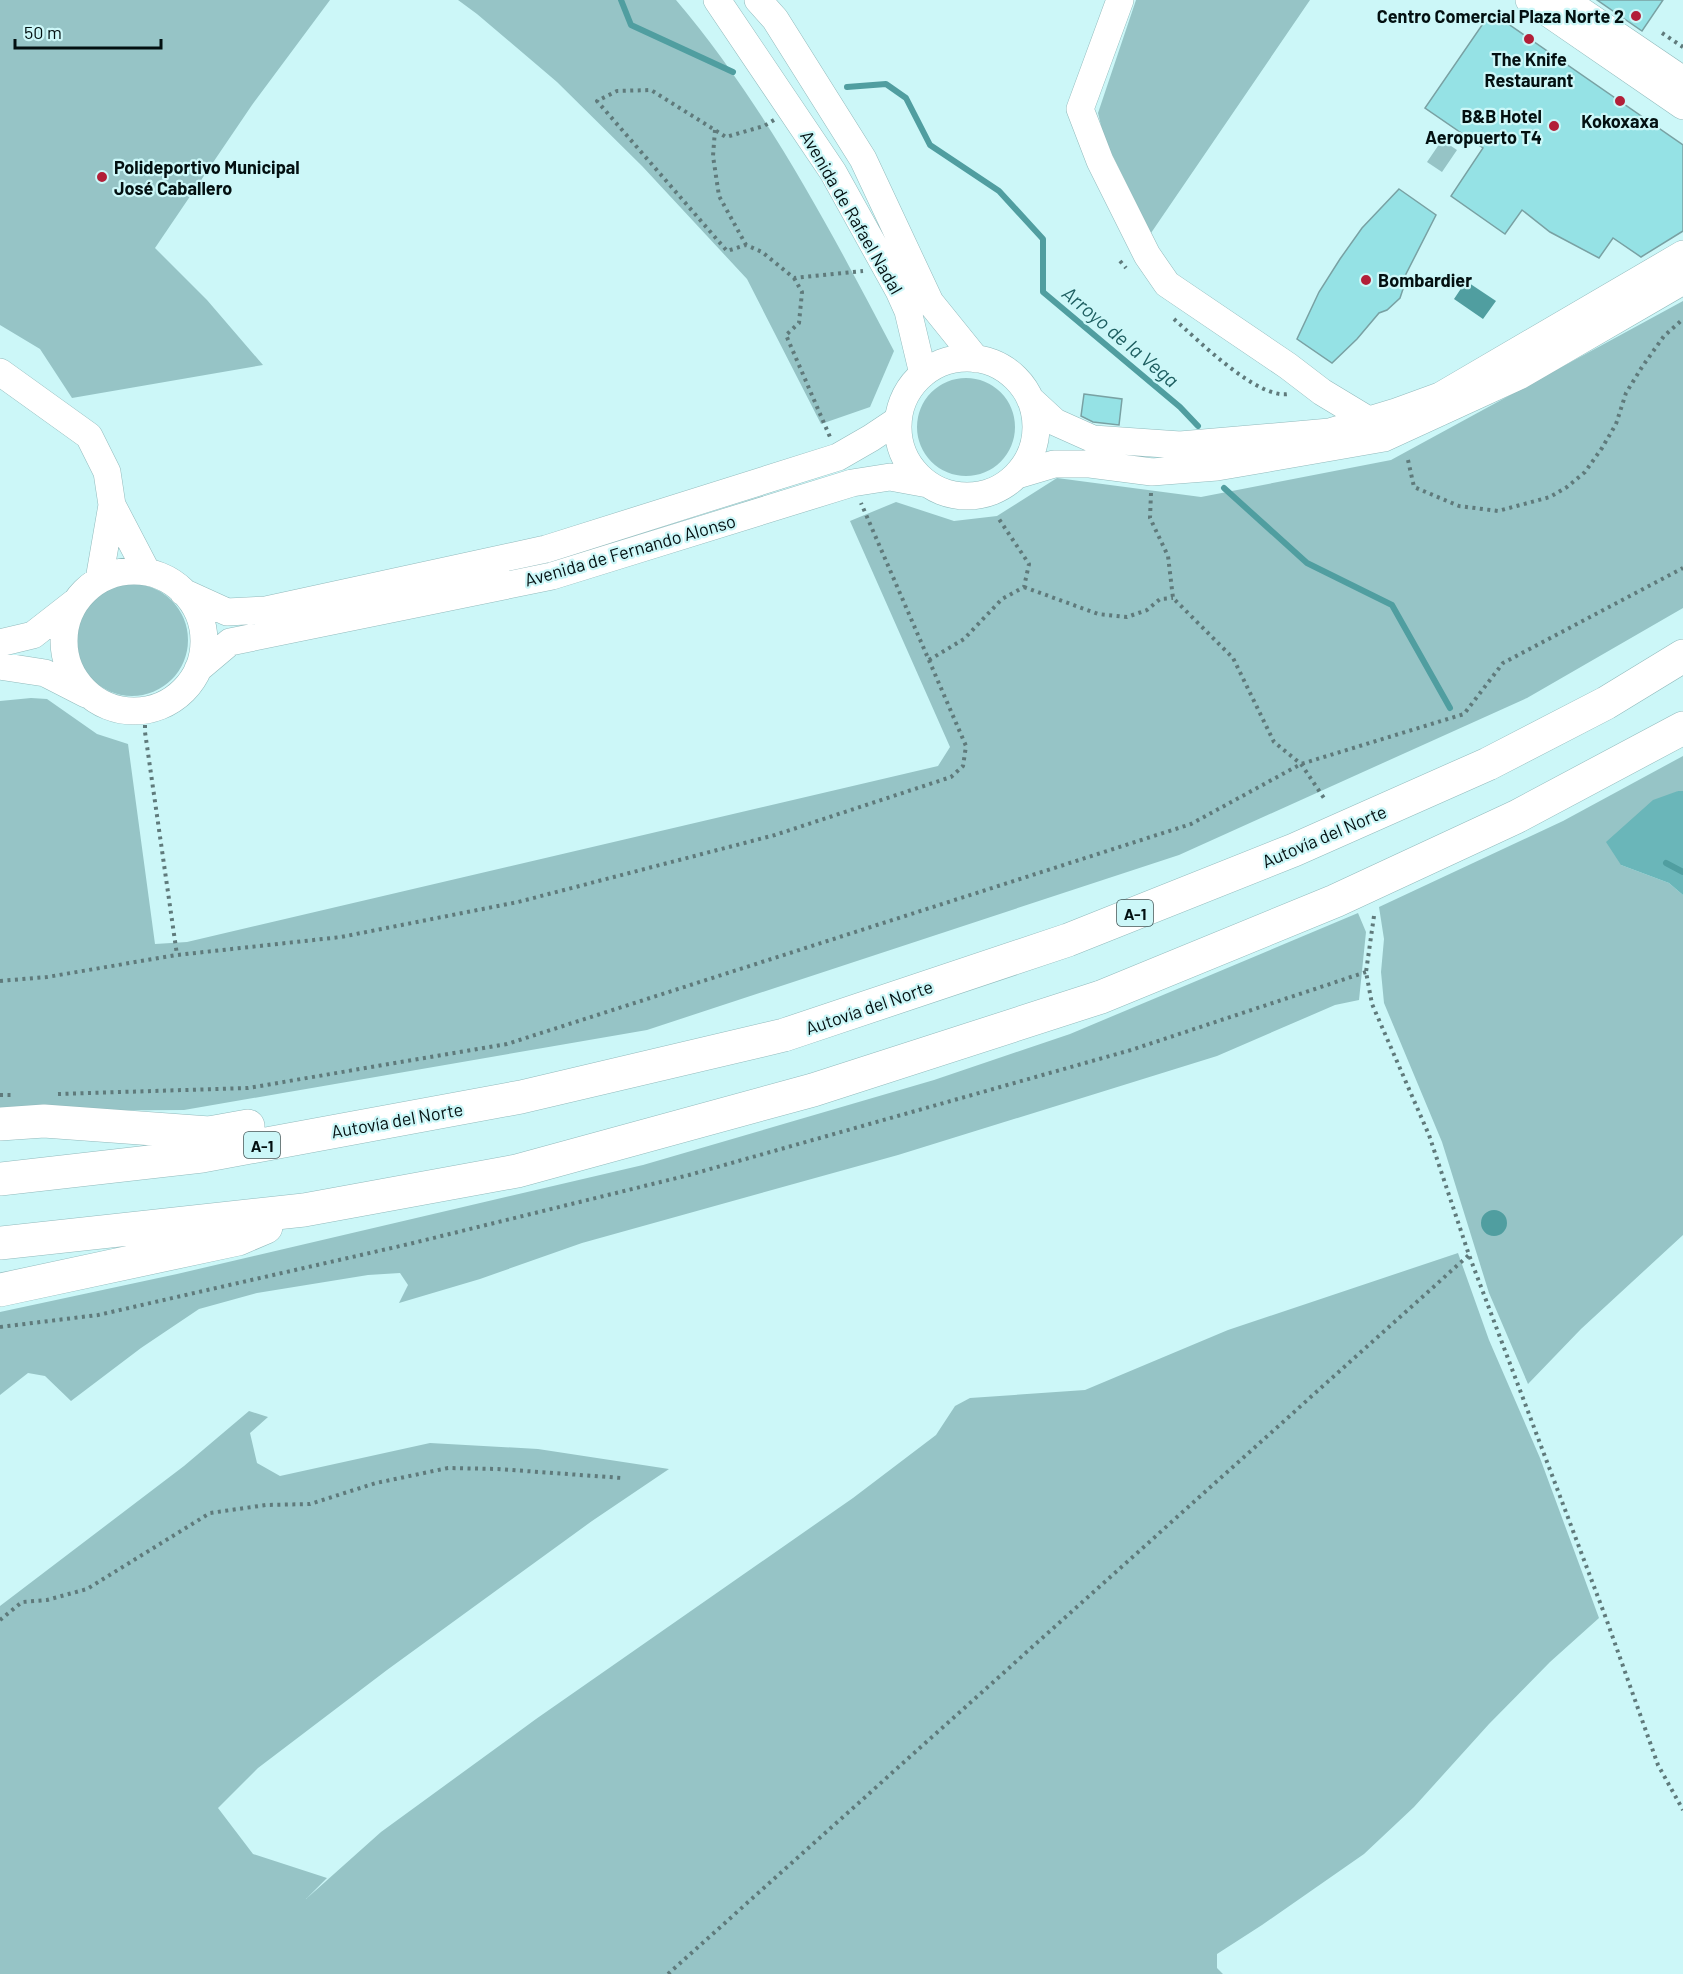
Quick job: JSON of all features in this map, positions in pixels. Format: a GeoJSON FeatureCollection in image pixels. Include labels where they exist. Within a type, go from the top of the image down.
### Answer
{"type":"FeatureCollection","features":[{"type":"Feature","properties":{"kind":"highway","name":"Autovía del Norte"},"geometry":{"type":"LineString","coordinates":[[0,1179],[202,1156],[521,1097],[784,1035],[1068,940],[1294,850],[1488,764],[1606,703],[1683,656]]}},
{"type":"Feature","properties":{"kind":"highway"},"geometry":{"type":"LineString","coordinates":[[0,1243],[304,1210],[517,1171],[813,1090],[1101,997],[1335,901],[1516,817],[1683,728]]}},
{"type":"Feature","properties":{"kind":"highway"},"geometry":{"type":"LineString","coordinates":[[0,1124],[44,1121],[209,1133],[402,1101],[521,1097]]}},
{"type":"Feature","properties":{"kind":"highway"},"geometry":{"type":"LineString","coordinates":[[0,1290],[238,1239],[304,1210]]}},
{"type":"Feature","properties":{"kind":"street","name":"Avenida de Rafael Nadal"},"geometry":{"type":"LineString","coordinates":[[717,0],[833,172],[899,291],[908,311],[923,374]]}},
{"type":"Feature","properties":{"kind":"street","name":"Avenida de Rafael Nadal"},"geometry":{"type":"LineString","coordinates":[[758,0],[775,19],[863,159],[930,302],[976,359]]}},
{"type":"Feature","properties":{"kind":"street"},"geometry":{"type":"LineString","coordinates":[[1120,0],[1080,109],[1100,161],[1147,255],[1167,284],[1322,392],[1370,421]]}},
{"type":"Feature","properties":{"kind":"street"},"geometry":{"type":"LineString","coordinates":[[1529,0],[1683,106]]}},
{"type":"Feature","properties":{"kind":"street"},"geometry":{"type":"LineString","coordinates":[[1565,0],[1683,80]]}},
{"type":"Feature","properties":{"kind":"street"},"geometry":{"type":"LineString","coordinates":[[1030,399],[1035,419],[1035,439],[1028,459],[1017,475],[1001,487],[983,494],[964,496],[945,493],[928,484],[907,463],[901,449],[897,420],[902,403],[910,387],[923,374],[939,364],[957,359],[976,359],[998,366],[1017,380],[1030,399],[1055,422],[1093,439],[1180,445],[1330,432],[1370,421],[1440,396],[1683,254]]}},
{"type":"Feature","properties":{"kind":"street"},"geometry":{"type":"LineString","coordinates":[[1017,475],[1054,464],[1090,464],[1152,472],[1217,467],[1384,438],[1519,376],[1683,281]]}},
{"type":"Feature","properties":{"kind":"street"},"geometry":{"type":"LineString","coordinates":[[0,372],[89,436],[106,472],[112,505],[147,572]]}},
{"type":"Feature","properties":{"kind":"street","name":"Avenida de Fernando Alonso"},"geometry":{"type":"LineString","coordinates":[[183,591],[227,612],[266,610],[546,549],[838,457],[872,438],[897,420]]}},
{"type":"Feature","properties":{"kind":"street","name":"Avenida de Fernando Alonso"},"geometry":{"type":"LineString","coordinates":[[198,669],[230,642],[552,576],[852,483],[890,477],[928,484]]}},
{"type":"Feature","properties":{"kind":"street"},"geometry":{"type":"LineString","coordinates":[[99,580],[112,505]]}},
{"type":"Feature","properties":{"kind":"street"},"geometry":{"type":"LineString","coordinates":[[0,643],[33,635],[99,580],[130,571],[147,572],[166,579],[183,591],[195,608],[202,628],[203,648],[198,669],[189,684],[177,696],[162,705],[145,710],[127,711],[109,706],[45,673],[0,666]]}},
{"type":"Feature","properties":{"kind":"street"},"geometry":{"type":"LineString","coordinates":[[75,602],[66,621],[63,643],[68,664],[77,683],[93,698]]}},
{"type":"Feature","properties":{"kind":"path"},"geometry":{"type":"LineString","coordinates":[[1662,33],[1683,47]]}},
{"type":"Feature","properties":{"kind":"path"},"geometry":{"type":"LineString","coordinates":[[746,245],[727,251],[597,101],[617,91],[651,90],[726,136],[764,126],[791,109]]}},
{"type":"Feature","properties":{"kind":"path"},"geometry":{"type":"LineString","coordinates":[[716,130],[713,156],[719,196],[746,245],[762,252],[794,278],[802,292],[799,323],[786,335],[838,457]]}},
{"type":"Feature","properties":{"kind":"path"},"geometry":{"type":"LineString","coordinates":[[794,278],[863,270],[868,280]]}},
{"type":"Feature","properties":{"kind":"path"},"geometry":{"type":"LineString","coordinates":[[1408,460],[1414,487],[1459,506],[1498,511],[1550,497],[1568,487],[1585,472],[1616,424],[1626,393],[1642,367],[1664,336],[1683,319]]}},
{"type":"Feature","properties":{"kind":"path"},"geometry":{"type":"LineString","coordinates":[[1225,364],[1262,389],[1283,395],[1296,393],[1306,380]]}},
{"type":"Feature","properties":{"kind":"path"},"geometry":{"type":"LineString","coordinates":[[1152,472],[1149,518],[1168,556],[1173,598],[1233,658],[1274,742],[1301,764],[1326,801]]}},
{"type":"Feature","properties":{"kind":"path"},"geometry":{"type":"LineString","coordinates":[[0,981],[47,977],[177,955],[341,937],[518,902],[775,835],[951,777],[963,766],[966,747],[852,483]]}},
{"type":"Feature","properties":{"kind":"path"},"geometry":{"type":"LineString","coordinates":[[997,516],[1029,564],[1024,587]]}},
{"type":"Feature","properties":{"kind":"path"},"geometry":{"type":"LineString","coordinates":[[47,1094],[248,1088],[507,1044],[1191,824],[1301,764],[1464,714],[1503,663],[1683,568]]}},
{"type":"Feature","properties":{"kind":"path"},"geometry":{"type":"LineString","coordinates":[[929,660],[964,639],[1002,598],[1024,587],[1098,614],[1127,617],[1147,610],[1160,599],[1173,598]]}},
{"type":"Feature","properties":{"kind":"path"},"geometry":{"type":"LineString","coordinates":[[145,710],[145,732],[177,955]]}},
{"type":"Feature","properties":{"kind":"path"},"geometry":{"type":"LineString","coordinates":[[1374,916],[1366,972],[1372,1004],[1429,1135],[1469,1255],[1607,1621],[1658,1765],[1683,1809]]}},
{"type":"Feature","properties":{"kind":"path"},"geometry":{"type":"LineString","coordinates":[[0,1327],[98,1316],[409,1244],[689,1175],[1131,1050],[1366,972]]}},
{"type":"Feature","properties":{"kind":"path"},"geometry":{"type":"LineString","coordinates":[[0,1095],[24,1095]]}},
{"type":"Feature","properties":{"kind":"path"},"geometry":{"type":"LineString","coordinates":[[668,1974],[1469,1255]]}},
{"type":"Feature","properties":{"kind":"path"},"geometry":{"type":"LineString","coordinates":[[0,1620],[22,1602],[47,1600],[87,1589],[210,1513],[266,1505],[310,1504],[376,1483],[448,1468],[498,1469],[622,1478]]}},
{"type":"Feature","properties":{"kind":"shaded area","name":"Polideportivo Municipal José Caballero"},"geometry":{"type":"Polygon","coordinates":[[[0,0],[330,0],[252,105],[155,248],[207,300],[263,365],[72,398],[40,349],[0,325],[0,0]]]}},
{"type":"Feature","properties":{"kind":"shaded area"},"geometry":{"type":"Polygon","coordinates":[[[458,0],[676,0],[739,82],[767,125],[820,214],[894,351],[870,407],[821,424],[747,279],[642,166],[557,82],[458,0]]]}},
{"type":"Feature","properties":{"kind":"shaded area"},"geometry":{"type":"Polygon","coordinates":[[[1136,0],[1310,0],[1151,233],[1104,138],[1098,113],[1136,0]]]}},
{"type":"Feature","properties":{"kind":"shaded area"},"geometry":{"type":"Polygon","coordinates":[[[1442,140],[1457,150],[1442,172],[1427,162],[1442,140]]]}},
{"type":"Feature","properties":{"kind":"shaded area"},"geometry":{"type":"Polygon","coordinates":[[[1466,281],[1496,301],[1483,319],[1454,299],[1466,281]]]}},
{"type":"Feature","properties":{"kind":"shaded area"},"geometry":{"type":"Polygon","coordinates":[[[1683,301],[1683,608],[1527,698],[1179,855],[647,1030],[184,1110],[0,1111],[0,701],[47,699],[97,734],[128,744],[155,944],[187,942],[938,766],[950,747],[850,521],[896,502],[954,521],[997,516],[1057,478],[1201,497],[1391,460],[1683,301]]]}},
{"type":"Feature","properties":{"kind":"shaded area"},"geometry":{"type":"Polygon","coordinates":[[[966,378],[985,382],[1001,392],[1011,408],[1015,427],[1011,446],[1001,462],[985,472],[966,476],[947,472],[931,462],[921,446],[917,427],[921,408],[931,392],[947,382],[966,378]]]}},
{"type":"Feature","properties":{"kind":"shaded area"},"geometry":{"type":"Polygon","coordinates":[[[132,584],[153,588],[172,600],[184,619],[188,640],[184,661],[172,680],[153,692],[132,696],[111,692],[92,680],[80,661],[76,640],[80,619],[92,600],[111,588],[132,584]]]}},
{"type":"Feature","properties":{"kind":"shaded area"},"geometry":{"type":"Polygon","coordinates":[[[1683,756],[1683,791],[1678,791],[1621,865],[1669,883],[1683,895],[1683,1235],[1581,1329],[1528,1384],[1489,1293],[1442,1142],[1384,1003],[1381,972],[1384,939],[1379,907],[1563,821],[1683,756]]]}},
{"type":"Feature","properties":{"kind":"shaded area"},"geometry":{"type":"Polygon","coordinates":[[[1683,791],[1683,895],[1669,883],[1621,865],[1606,842],[1653,800],[1683,791]]]}},
{"type":"Feature","properties":{"kind":"shaded area"},"geometry":{"type":"Polygon","coordinates":[[[1358,913],[1366,932],[1359,1000],[1335,1005],[1217,1056],[898,1155],[582,1243],[480,1279],[399,1303],[408,1285],[400,1273],[368,1275],[257,1293],[199,1309],[141,1348],[71,1401],[45,1376],[28,1373],[0,1395],[0,1312],[177,1274],[643,1165],[934,1080],[1070,1034],[1358,913]]]}},
{"type":"Feature","properties":{"kind":"shaded area"},"geometry":{"type":"Polygon","coordinates":[[[1494,1210],[1503,1214],[1507,1223],[1503,1232],[1494,1236],[1485,1232],[1481,1223],[1485,1214],[1494,1210]]]}},
{"type":"Feature","properties":{"kind":"shaded area"},"geometry":{"type":"Polygon","coordinates":[[[1458,1253],[1489,1340],[1540,1458],[1599,1618],[1550,1662],[1489,1724],[1414,1807],[1364,1854],[1217,1954],[1217,1968],[1223,1974],[0,1974],[0,1606],[184,1466],[249,1411],[268,1417],[250,1433],[257,1463],[280,1476],[430,1443],[538,1449],[669,1469],[592,1521],[387,1670],[258,1768],[218,1808],[253,1854],[327,1878],[306,1899],[381,1832],[536,1719],[853,1498],[936,1435],[955,1406],[970,1398],[1085,1390],[1228,1330],[1458,1253]]]}},
{"type":"Feature","properties":{"kind":"building","name":"Centro Comercial Plaza Norte 2"},"geometry":{"type":"Polygon","coordinates":[[[1597,0],[1663,0],[1642,31],[1597,0]]]}},
{"type":"Feature","properties":{"kind":"building","name":"B&B Hotel Aeropuerto T4"},"geometry":{"type":"Polygon","coordinates":[[[1491,12],[1683,145],[1683,231],[1641,257],[1613,238],[1599,258],[1550,232],[1522,210],[1505,234],[1451,196],[1483,148],[1425,108],[1491,12]]]}},
{"type":"Feature","properties":{"kind":"building","name":"Bombardier"},"geometry":{"type":"Polygon","coordinates":[[[1399,189],[1436,215],[1405,276],[1400,298],[1387,310],[1379,313],[1332,363],[1297,339],[1319,292],[1340,259],[1362,228],[1399,189]]]}},
{"type":"Feature","properties":{"kind":"building"},"geometry":{"type":"Polygon","coordinates":[[[1084,394],[1122,399],[1119,425],[1093,422],[1081,416],[1084,394]]]}},
{"type":"Feature","properties":{"kind":"waterway","name":"Arroyo de la Vega"},"geometry":{"type":"LineString","coordinates":[[621,0],[631,25],[733,72]]}},
{"type":"Feature","properties":{"kind":"waterway","name":"Arroyo de la Vega"},"geometry":{"type":"LineString","coordinates":[[847,87],[886,84],[906,98],[930,145],[999,191],[1043,239],[1043,292],[1180,407],[1198,426]]}},
{"type":"Feature","properties":{"kind":"waterway","name":"Arroyo de la Vega"},"geometry":{"type":"LineString","coordinates":[[1224,488],[1307,563],[1392,605],[1450,708]]}},
{"type":"Feature","properties":{"kind":"waterway","name":"Arroyo de la Vega"},"geometry":{"type":"LineString","coordinates":[[1666,863],[1683,872]]}},
{"type":"Feature","properties":{"kind":"place","name":"Centro Comercial Plaza Norte 2"},"geometry":{"type":"Point","coordinates":[1636,16]}},
{"type":"Feature","properties":{"kind":"place","name":"The Knife Restaurant"},"geometry":{"type":"Point","coordinates":[1529,39]}},
{"type":"Feature","properties":{"kind":"place","name":"Kokoxaxa"},"geometry":{"type":"Point","coordinates":[1620,101]}},
{"type":"Feature","properties":{"kind":"place","name":"B&B Hotel Aeropuerto T4"},"geometry":{"type":"Point","coordinates":[1554,126]}},
{"type":"Feature","properties":{"kind":"place","name":"Polideportivo Municipal José Caballero"},"geometry":{"type":"Point","coordinates":[102,177]}},
{"type":"Feature","properties":{"kind":"place","name":"Bombardier"},"geometry":{"type":"Point","coordinates":[1366,280]}}]}
